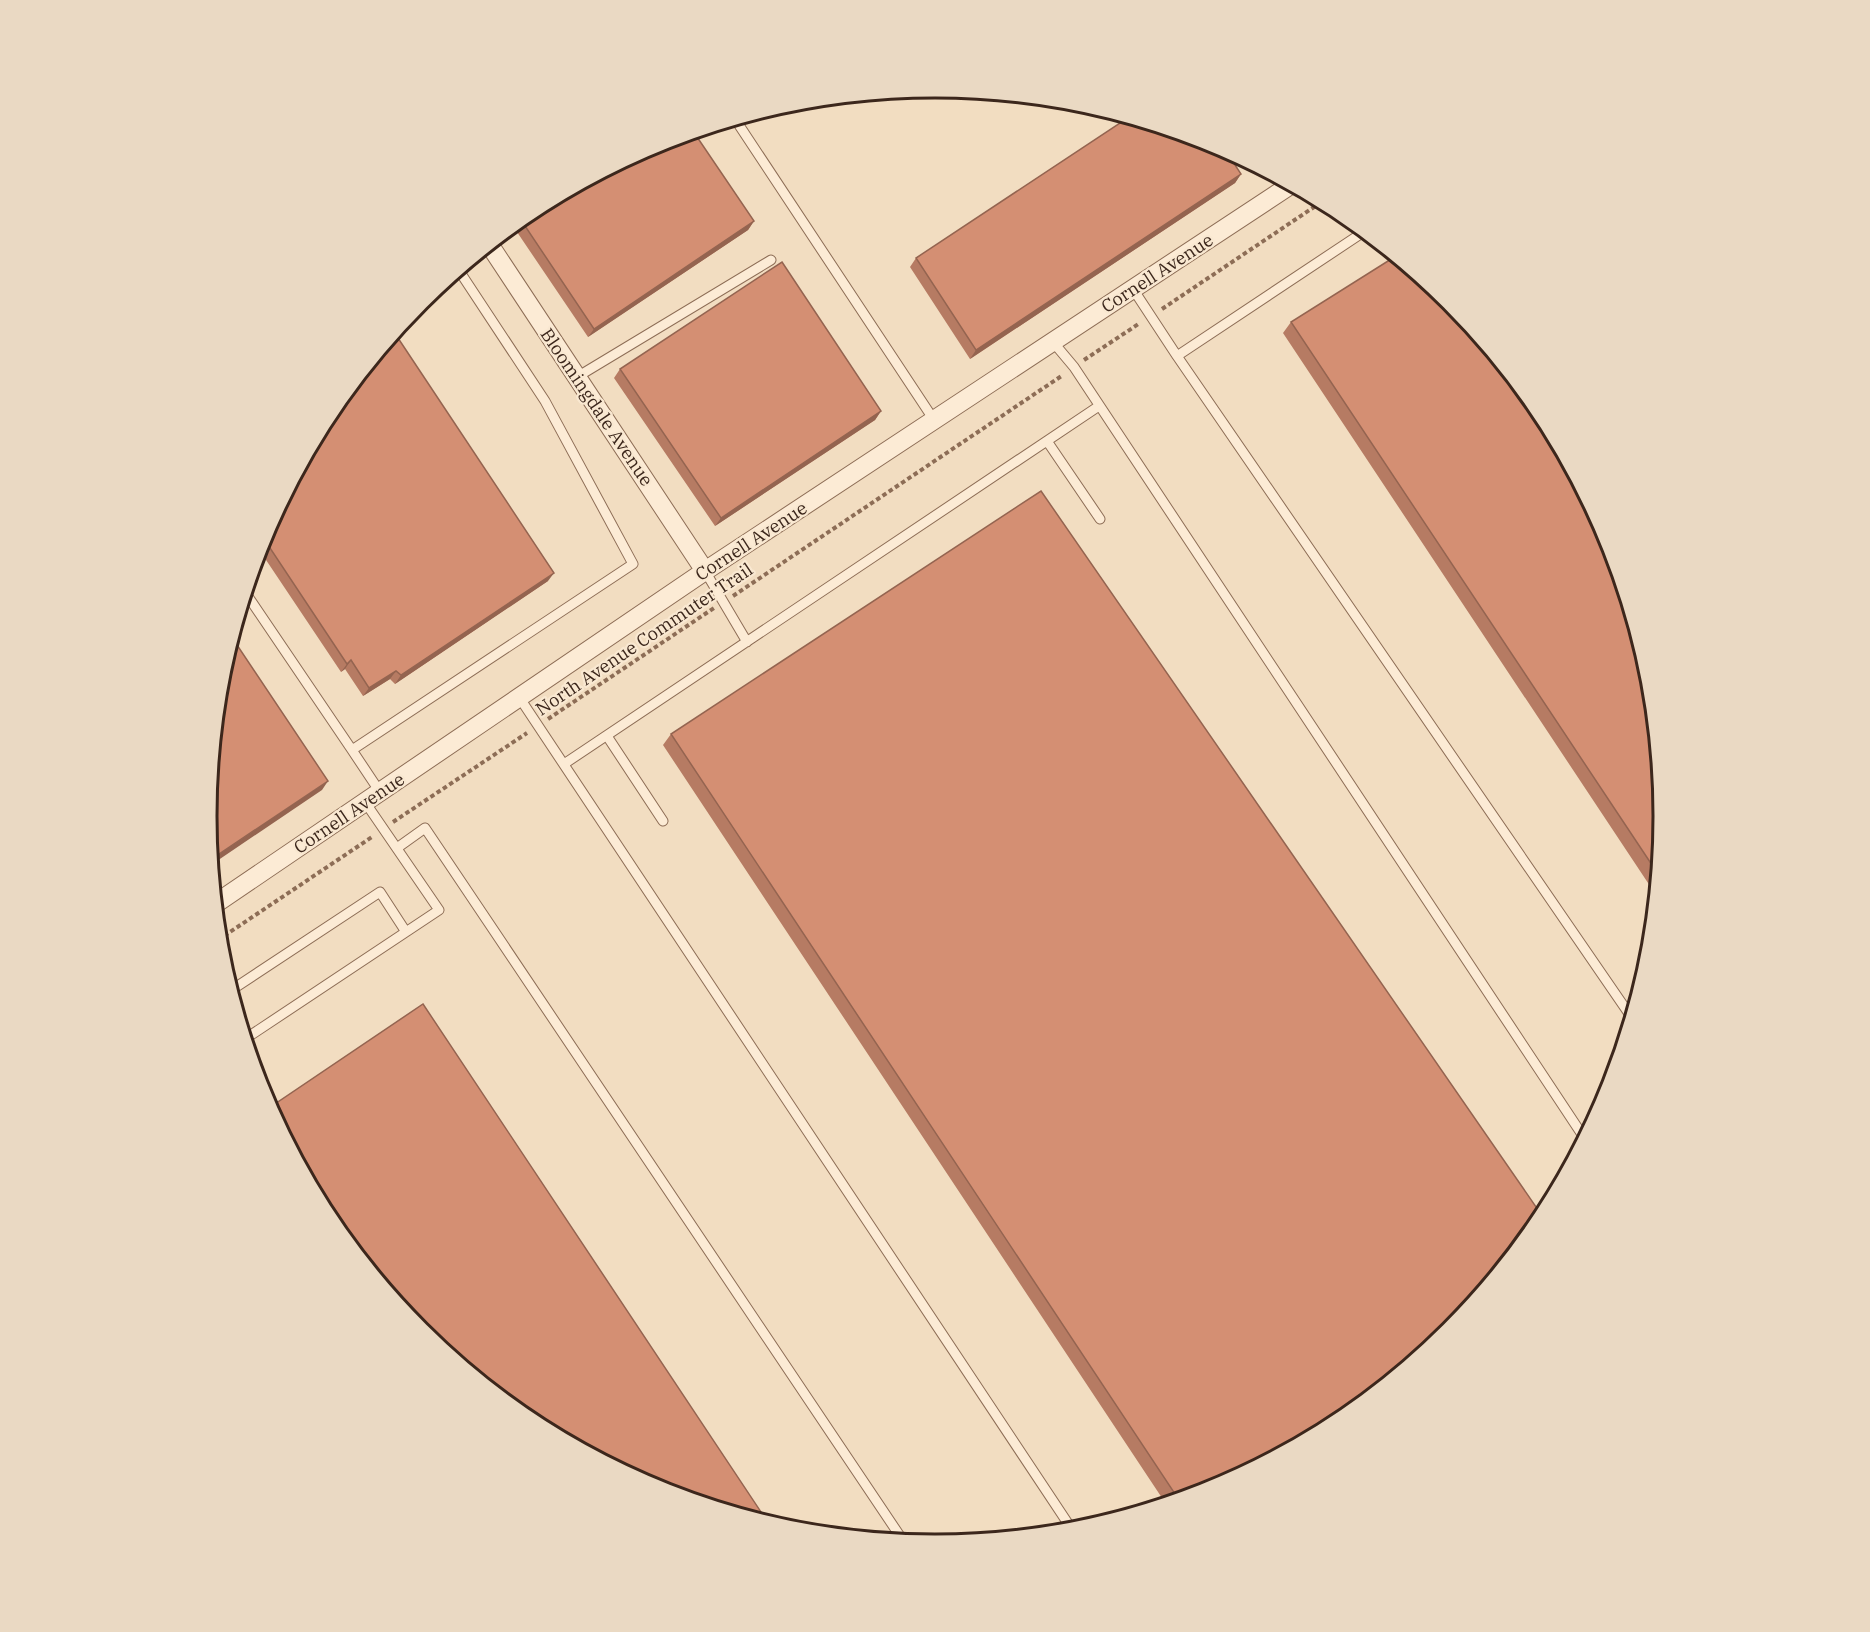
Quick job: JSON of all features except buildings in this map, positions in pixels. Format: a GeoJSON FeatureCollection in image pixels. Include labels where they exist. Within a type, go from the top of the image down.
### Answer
{"type":"FeatureCollection","features":[{"type":"Feature","properties":{"kind":"street","name":"Cornell Avenue"},"geometry":{"type":"LineString","coordinates":[[222,899],[705,571],[1285,189]]}},
{"type":"Feature","properties":{"kind":"street","name":"Bloomingdale Avenue"},"geometry":{"type":"LineString","coordinates":[[493,250],[705,571]]}},
{"type":"Feature","properties":{"kind":"lane"},"geometry":{"type":"LineString","coordinates":[[740,125],[934,420]]}},
{"type":"Feature","properties":{"kind":"lane"},"geometry":{"type":"LineString","coordinates":[[1177,356],[1358,236]]}},
{"type":"Feature","properties":{"kind":"lane"},"geometry":{"type":"LineString","coordinates":[[577,377],[771,260]]}},
{"type":"Feature","properties":{"kind":"lane"},"geometry":{"type":"LineString","coordinates":[[351,750],[633,564],[545,401],[462,275]]}},
{"type":"Feature","properties":{"kind":"lane"},"geometry":{"type":"LineString","coordinates":[[1133,289],[1627,1010]]}},
{"type":"Feature","properties":{"kind":"lane"},"geometry":{"type":"LineString","coordinates":[[1053,342],[1074,367],[1580,1132]]}},
{"type":"Feature","properties":{"kind":"lane"},"geometry":{"type":"LineString","coordinates":[[564,764],[1100,406]]}},
{"type":"Feature","properties":{"kind":"lane"},"geometry":{"type":"LineString","coordinates":[[1047,441],[1100,519]]}},
{"type":"Feature","properties":{"kind":"lane"},"geometry":{"type":"LineString","coordinates":[[705,571],[747,642]]}},
{"type":"Feature","properties":{"kind":"lane"},"geometry":{"type":"LineString","coordinates":[[250,600],[380,792]]}},
{"type":"Feature","properties":{"kind":"lane"},"geometry":{"type":"LineString","coordinates":[[519,697],[1067,1522]]}},
{"type":"Feature","properties":{"kind":"lane"},"geometry":{"type":"LineString","coordinates":[[607,736],[663,821]]}},
{"type":"Feature","properties":{"kind":"lane"},"geometry":{"type":"LineString","coordinates":[[251,1035],[439,910],[365,802]]}},
{"type":"Feature","properties":{"kind":"lane"},"geometry":{"type":"LineString","coordinates":[[397,848],[425,828],[898,1533]]}},
{"type":"Feature","properties":{"kind":"lane"},"geometry":{"type":"LineString","coordinates":[[237,986],[380,892],[406,932]]}},
{"type":"Feature","properties":{"kind":"path","name":"North Avenue Commuter Trail"},"geometry":{"type":"LineString","coordinates":[[227,933],[1314,207]]}}]}
